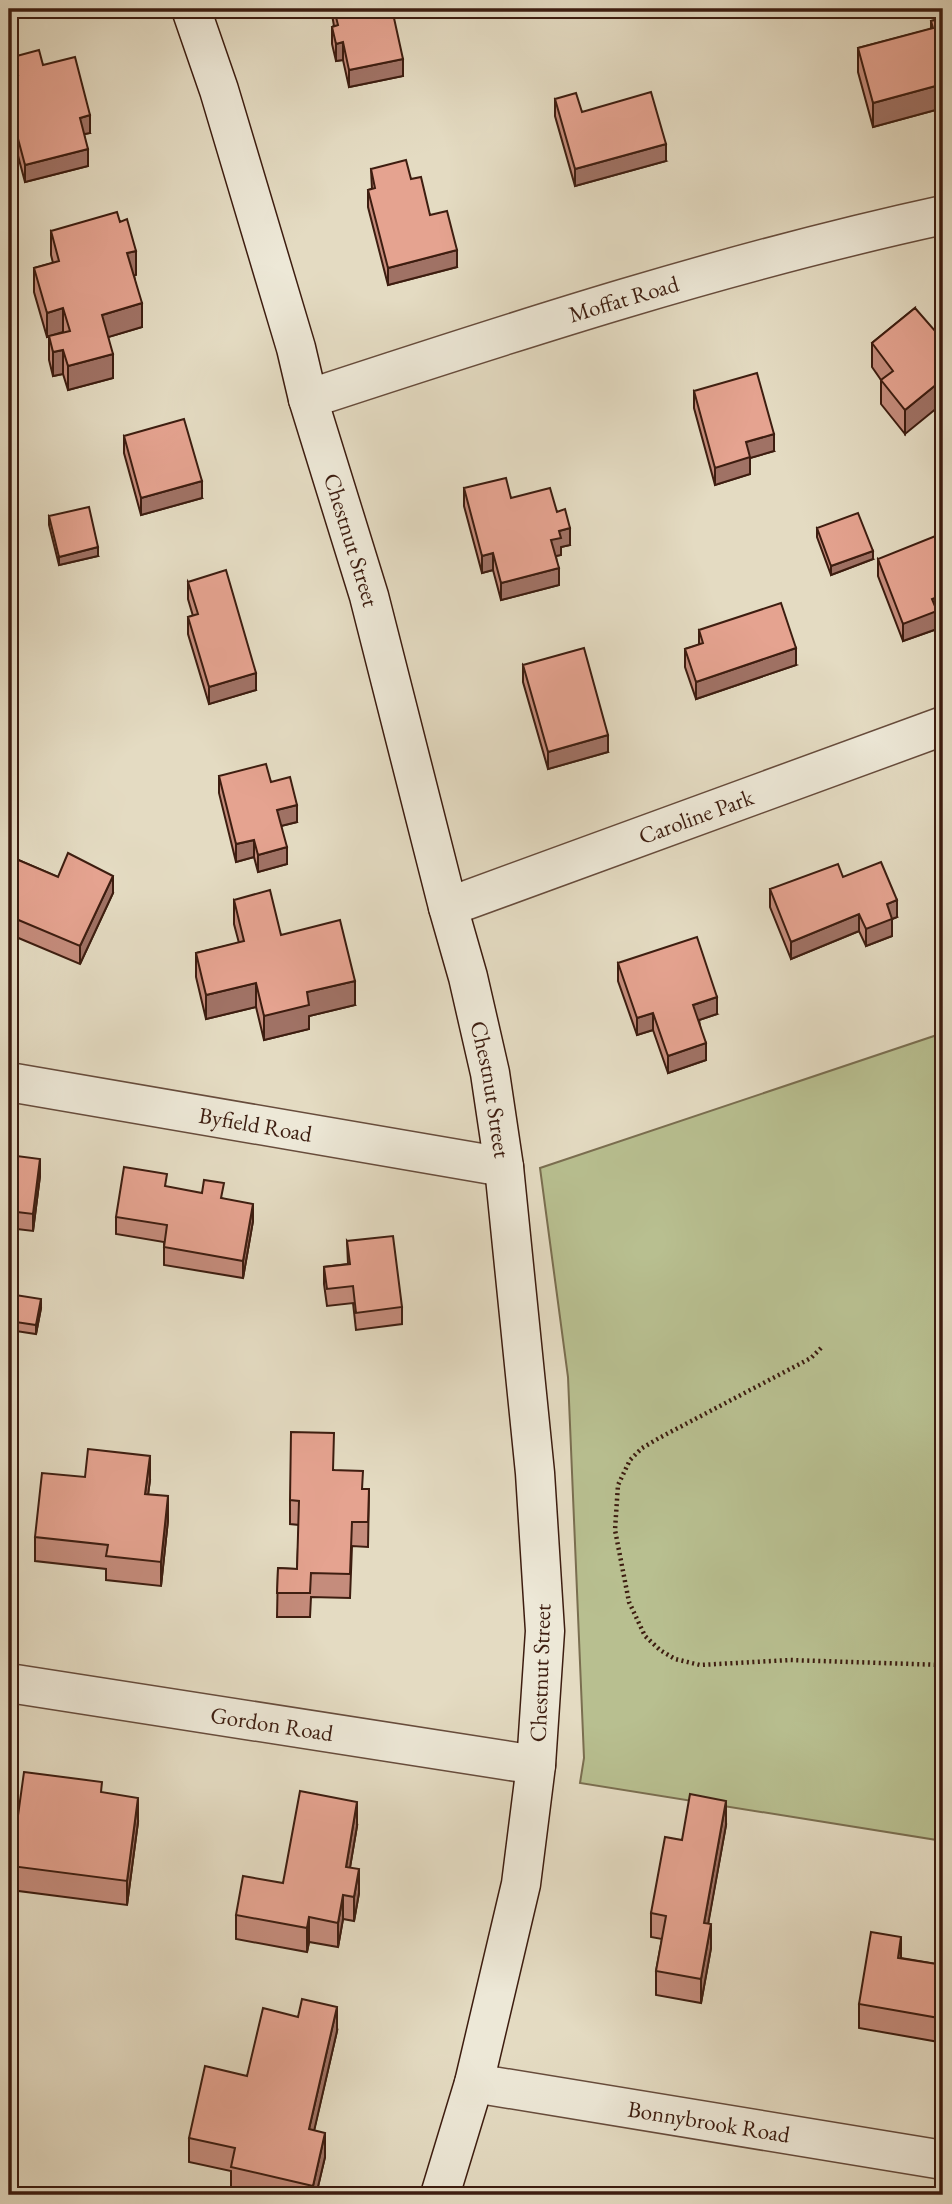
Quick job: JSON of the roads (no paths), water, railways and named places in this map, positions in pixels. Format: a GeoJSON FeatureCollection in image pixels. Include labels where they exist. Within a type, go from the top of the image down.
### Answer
{"type":"FeatureCollection","features":[{"type":"Feature","properties":{"kind":"street","name":"Chestnut Street"},"geometry":{"type":"LineString","coordinates":[[191,9],[219,90],[296,348],[308,399],[369,596],[468,977],[490,1073],[504,1167],[535,1473],[545,1631],[536,1765],[521,1884],[474,2083],[440,2195]]}},
{"type":"Feature","properties":{"kind":"street","name":"Moffat Road"},"geometry":{"type":"LineString","coordinates":[[308,399],[549,320],[759,259],[943,215]]}},
{"type":"Feature","properties":{"kind":"street","name":"Caroline Park"},"geometry":{"type":"LineString","coordinates":[[448,907],[943,726]]}},
{"type":"Feature","properties":{"kind":"street","name":"Byfield Road"},"geometry":{"type":"LineString","coordinates":[[9,1082],[504,1167]]}},
{"type":"Feature","properties":{"kind":"street","name":"Gordon Road"},"geometry":{"type":"LineString","coordinates":[[9,1683],[536,1765]]}},
{"type":"Feature","properties":{"kind":"street","name":"Bonnybrook Road"},"geometry":{"type":"LineString","coordinates":[[474,2083],[943,2160]]}}]}
